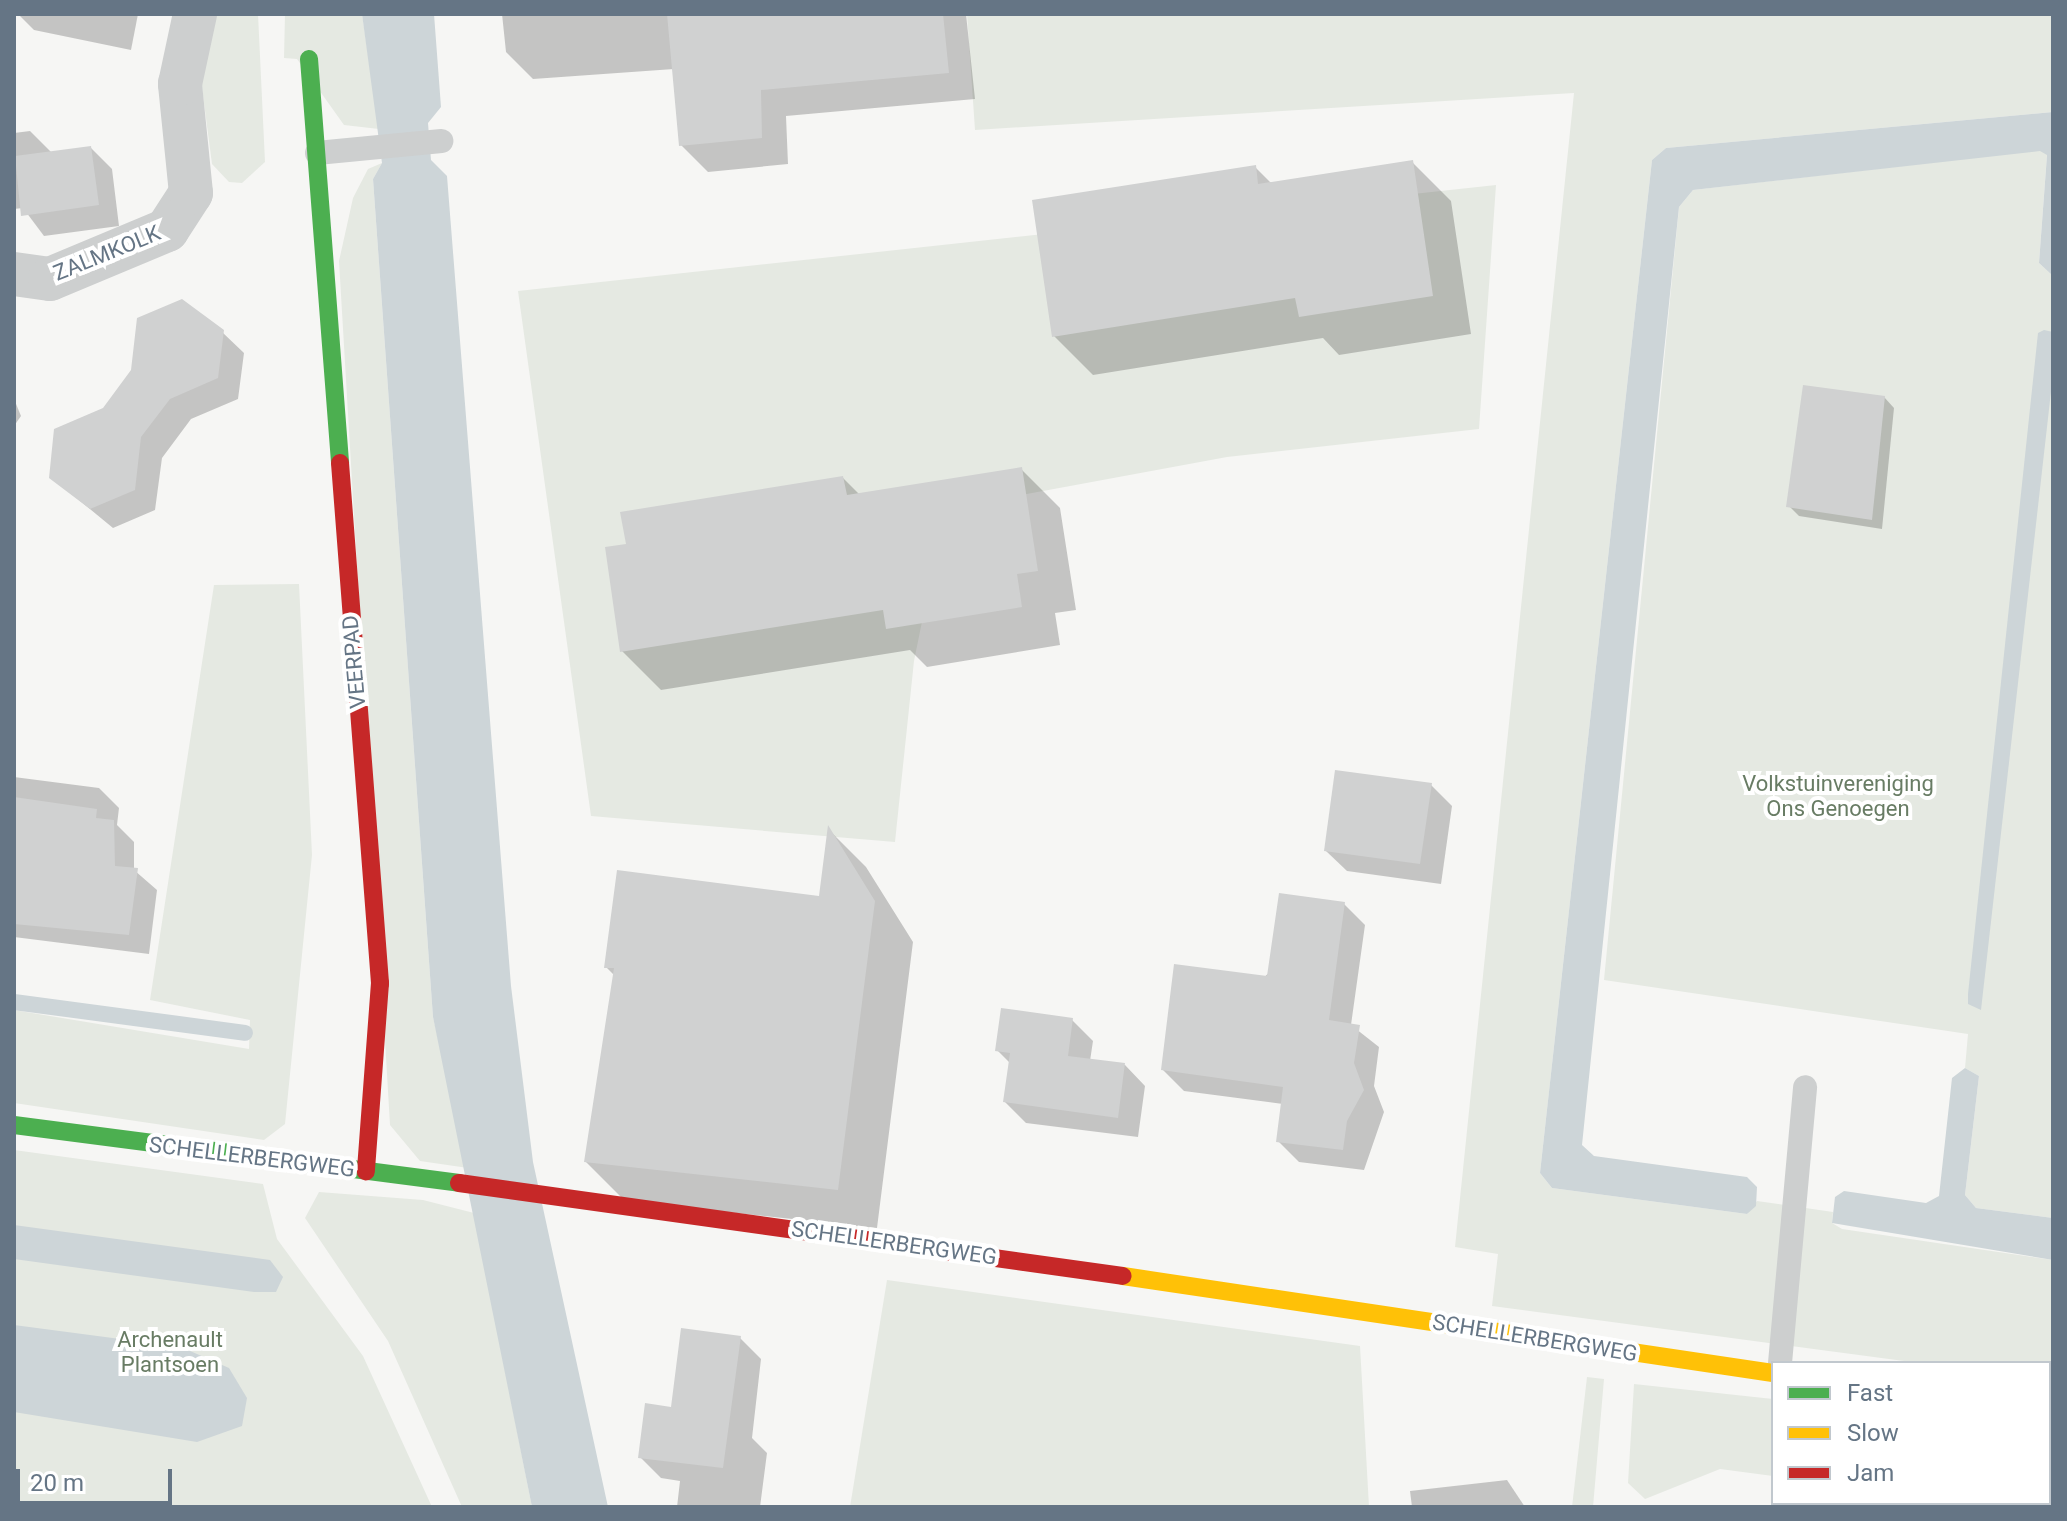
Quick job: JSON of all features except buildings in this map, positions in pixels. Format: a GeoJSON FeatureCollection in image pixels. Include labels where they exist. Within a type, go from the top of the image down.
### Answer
{"type":"FeatureCollection","features":[{"type":"Feature","properties":{"kind":"street","name":"ZALMKOLK"},"geometry":{"type":"LineString","coordinates":[[14,274],[50,279],[167,230],[191,193],[180,84],[195,14]]}},
{"type":"Feature","properties":{"kind":"street","name":"VEERPAD"},"geometry":{"type":"LineString","coordinates":[[309,59],[380,983],[366,1171]]}},
{"type":"Feature","properties":{"kind":"street","name":"SCHELLERBERGWEG"},"geometry":{"type":"LineString","coordinates":[[14,1125],[453,1182],[1771,1373]]}},
{"type":"Feature","properties":{"kind":"lane"},"geometry":{"type":"LineString","coordinates":[[317,153],[441,141]]}},
{"type":"Feature","properties":{"kind":"lane"},"geometry":{"type":"LineString","coordinates":[[1780,1361],[1805,1087]]}},
{"type":"Feature","properties":{"kind":"green space"},"geometry":{"type":"Polygon","coordinates":[[[215,14],[258,14],[265,162],[242,183],[229,182],[212,164],[201,80],[215,14]]]}},
{"type":"Feature","properties":{"kind":"green space"},"geometry":{"type":"Polygon","coordinates":[[[285,14],[362,14],[379,129],[344,125],[297,59],[284,58],[285,14]]]}},
{"type":"Feature","properties":{"kind":"green space"},"geometry":{"type":"Polygon","coordinates":[[[967,14],[2053,14],[2053,112],[1666,148],[1652,160],[1540,1173],[1552,1188],[1747,1214],[1757,1201],[1833,1212],[1832,1223],[1842,1229],[2053,1260],[2053,1381],[2051,1361],[1904,1361],[1492,1306],[1498,1254],[1455,1247],[1574,93],[975,130],[967,14]]]}},
{"type":"Feature","properties":{"kind":"green space","name":"Volkstuinvereniging Ons Genoegen"},"geometry":{"type":"Polygon","coordinates":[[[2040,150],[2047,154],[2039,263],[2053,276],[2053,1218],[1976,1208],[1965,1195],[1979,1076],[1965,1068],[1968,1034],[1604,980],[1679,207],[1693,190],[2040,150]]]}},
{"type":"Feature","properties":{"kind":"green space"},"geometry":{"type":"Polygon","coordinates":[[[382,163],[373,179],[433,1017],[468,1168],[420,1161],[390,1125],[339,261],[353,198],[368,169],[382,163]]]}},
{"type":"Feature","properties":{"kind":"green space"},"geometry":{"type":"Polygon","coordinates":[[[1496,185],[1479,429],[1227,457],[945,509],[914,661],[895,842],[591,816],[518,291],[1496,185]]]}},
{"type":"Feature","properties":{"kind":"green space"},"geometry":{"type":"Polygon","coordinates":[[[299,584],[312,855],[285,1124],[264,1140],[14,1103],[14,1010],[249,1049],[250,1020],[150,1000],[214,585],[299,584]]]}},
{"type":"Feature","properties":{"kind":"green space","name":"Archenault Plantsoen"},"geometry":{"type":"Polygon","coordinates":[[[14,1150],[263,1184],[277,1239],[363,1356],[432,1507],[14,1507],[14,1150]]]}},
{"type":"Feature","properties":{"kind":"green space"},"geometry":{"type":"Polygon","coordinates":[[[319,1192],[423,1200],[474,1213],[532,1507],[462,1507],[388,1341],[305,1218],[319,1192]]]}},
{"type":"Feature","properties":{"kind":"green space"},"geometry":{"type":"Polygon","coordinates":[[[887,1280],[1360,1346],[1369,1507],[850,1507],[887,1280]]]}},
{"type":"Feature","properties":{"kind":"green space"},"geometry":{"type":"Polygon","coordinates":[[[1587,1377],[1604,1379],[1593,1507],[1572,1507],[1587,1377]]]}},
{"type":"Feature","properties":{"kind":"green space"},"geometry":{"type":"Polygon","coordinates":[[[1634,1384],[1771,1399],[1771,1476],[1720,1469],[1645,1499],[1628,1483],[1634,1384]]]}},
{"type":"Feature","properties":{"kind":"shaded area"},"geometry":{"type":"Polygon","coordinates":[[[362,14],[434,14],[441,107],[428,123],[431,160],[447,176],[511,986],[533,1162],[608,1507],[532,1507],[433,1017],[373,179],[382,163],[362,14]]]}},
{"type":"Feature","properties":{"kind":"shaded area"},"geometry":{"type":"Polygon","coordinates":[[[2053,112],[2053,276],[2039,263],[2047,155],[2040,151],[1693,190],[1679,207],[1582,1145],[1594,1156],[1747,1177],[1757,1187],[1756,1206],[1747,1214],[1552,1188],[1540,1173],[1652,160],[1666,148],[2053,112]]]}},
{"type":"Feature","properties":{"kind":"shaded area"},"geometry":{"type":"Polygon","coordinates":[[[2044,330],[2053,332],[2053,374],[1981,1010],[1968,1004],[1968,994],[2038,333],[2044,330]]]}},
{"type":"Feature","properties":{"kind":"shaded area"},"geometry":{"type":"Polygon","coordinates":[[[1965,1068],[1979,1076],[1965,1195],[1976,1208],[2053,1218],[2053,1260],[1832,1223],[1835,1197],[1844,1191],[1926,1203],[1939,1196],[1952,1078],[1965,1068]]]}},
{"type":"Feature","properties":{"kind":"shaded area"},"geometry":{"type":"Polygon","coordinates":[[[14,1225],[270,1260],[283,1277],[276,1292],[254,1292],[14,1259],[14,1225]]]}},
{"type":"Feature","properties":{"kind":"shaded area"},"geometry":{"type":"Polygon","coordinates":[[[14,1325],[181,1347],[229,1368],[247,1398],[242,1426],[197,1442],[14,1412],[14,1325]]]}},
{"type":"Feature","properties":{"kind":"waterway"},"geometry":{"type":"LineString","coordinates":[[14,1002],[245,1033]]}},
{"type":"Feature","properties":{"kind":"traffic: fast"},"geometry":{"type":"LineString","coordinates":[[309,59],[340,463]]}},
{"type":"Feature","properties":{"kind":"traffic: fast"},"geometry":{"type":"LineString","coordinates":[[14,1125],[459,1183]]}},
{"type":"Feature","properties":{"kind":"traffic: slow"},"geometry":{"type":"LineString","coordinates":[[1123,1276],[1771,1373]]}},
{"type":"Feature","properties":{"kind":"traffic: jam"},"geometry":{"type":"LineString","coordinates":[[340,463],[380,983],[366,1171]]}},
{"type":"Feature","properties":{"kind":"traffic: jam"},"geometry":{"type":"LineString","coordinates":[[459,1183],[1123,1276]]}}]}
